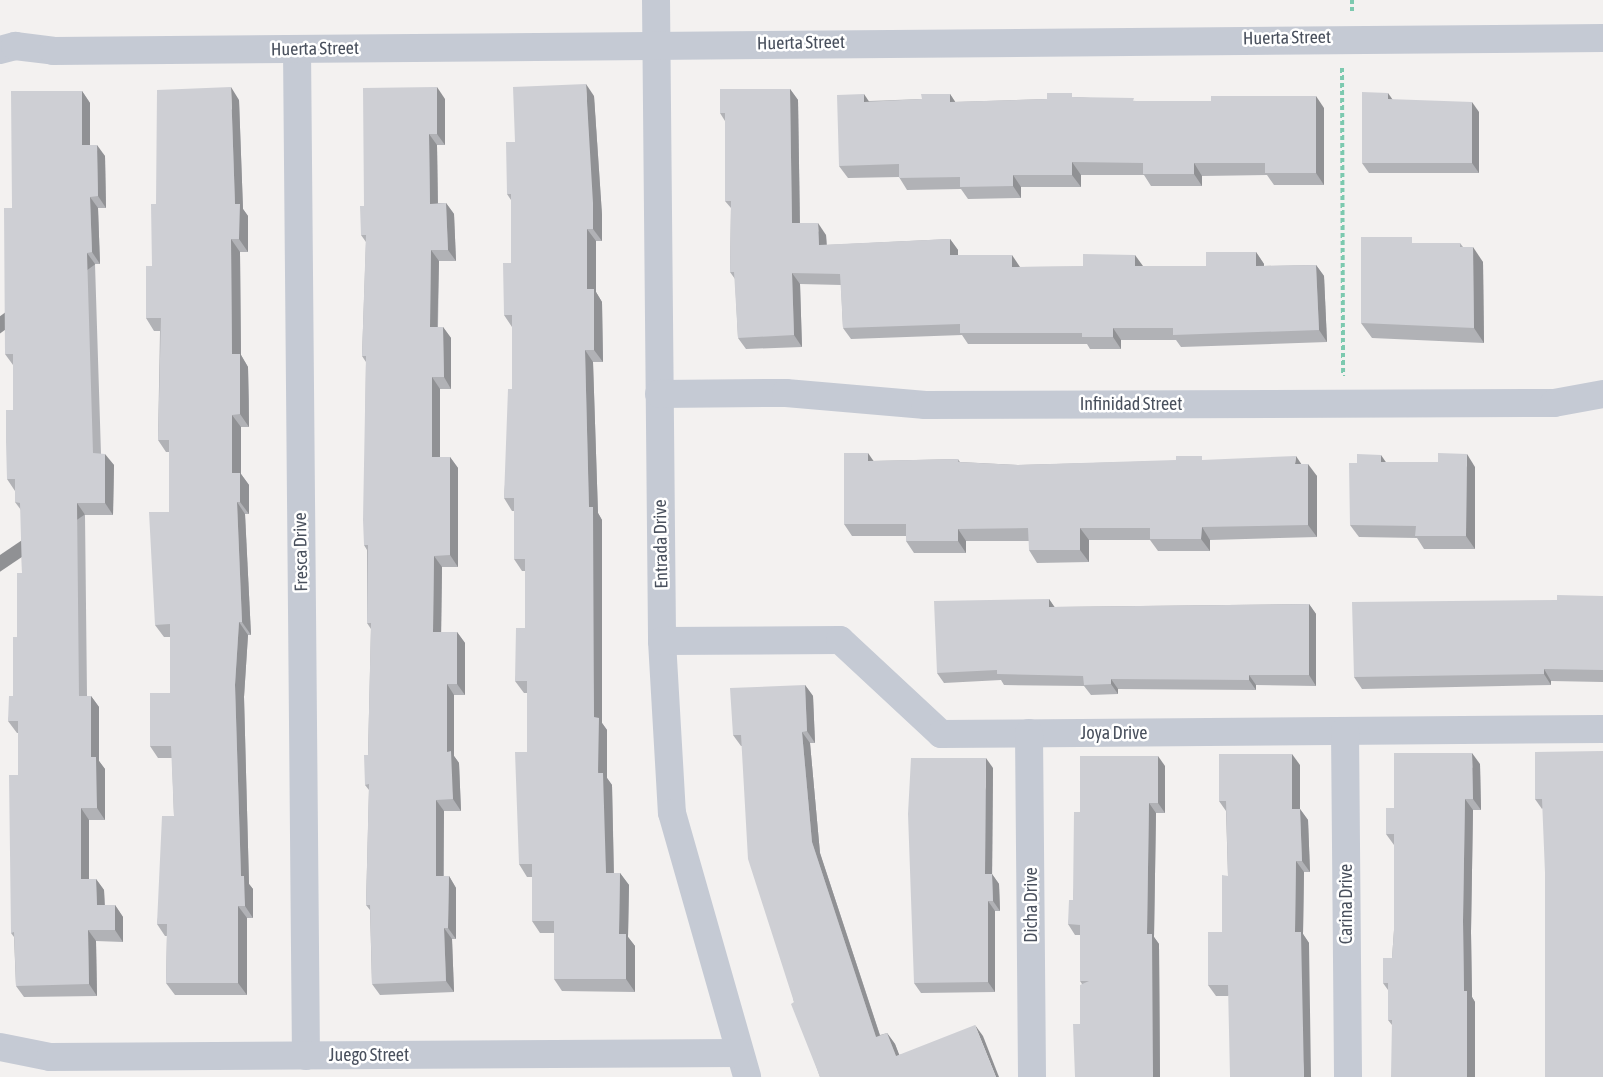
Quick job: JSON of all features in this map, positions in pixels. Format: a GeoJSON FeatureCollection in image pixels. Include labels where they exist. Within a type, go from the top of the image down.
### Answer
{"type":"FeatureCollection","features":[{"type":"Feature","properties":{"kind":"street","name":"Entrada Drive"},"geometry":{"type":"LineString","coordinates":[[656,0],[662,641],[672,813],[743,1065]]}},
{"type":"Feature","properties":{"kind":"street","name":"Huerta Street"},"geometry":{"type":"LineString","coordinates":[[0,50],[15,46],[53,51],[1342,38],[1603,38]]}},
{"type":"Feature","properties":{"kind":"street","name":"Fresca Drive"},"geometry":{"type":"LineString","coordinates":[[297,49],[306,1056]]}},
{"type":"Feature","properties":{"kind":"street","name":"Infinidad Street"},"geometry":{"type":"LineString","coordinates":[[659,394],[786,393],[925,405],[1554,403],[1603,394]]}},
{"type":"Feature","properties":{"kind":"street","name":"Joya Drive"},"geometry":{"type":"LineString","coordinates":[[662,641],[840,640],[941,734],[1603,729]]}},
{"type":"Feature","properties":{"kind":"street","name":"Carina Drive"},"geometry":{"type":"LineString","coordinates":[[1345,731],[1348,1077]]}},
{"type":"Feature","properties":{"kind":"street","name":"Dicha Drive"},"geometry":{"type":"LineString","coordinates":[[1029,734],[1032,1077]]}},
{"type":"Feature","properties":{"kind":"street","name":"Juego Street"},"geometry":{"type":"LineString","coordinates":[[0,1047],[50,1057],[306,1056],[743,1065]]}},
{"type":"Feature","properties":{"kind":"path"},"geometry":{"type":"LineString","coordinates":[[1342,38],[1343,404]]}},
{"type":"Feature","properties":{"kind":"building"},"geometry":{"type":"Polygon","coordinates":[[[586,84],[593,203],[593,229],[587,229],[587,289],[594,289],[594,350],[585,350],[589,507],[593,507],[594,717],[599,718],[598,773],[603,773],[606,873],[620,873],[619,934],[626,934],[626,979],[554,979],[554,921],[532,921],[532,864],[519,864],[515,752],[527,752],[527,681],[515,681],[516,628],[525,628],[525,559],[514,559],[514,498],[504,498],[508,389],[512,389],[512,315],[504,315],[503,263],[511,263],[511,194],[507,194],[506,142],[515,142],[513,87],[586,84]]]}},
{"type":"Feature","properties":{"kind":"building"},"geometry":{"type":"Polygon","coordinates":[[[231,87],[235,204],[240,204],[239,239],[231,239],[232,354],[240,354],[240,414],[232,415],[232,473],[240,473],[240,502],[237,502],[242,622],[239,622],[235,685],[241,876],[244,876],[245,906],[238,906],[238,983],[166,983],[167,924],[157,924],[162,816],[174,816],[171,746],[150,746],[150,693],[170,693],[170,624],[155,625],[149,512],[169,512],[169,440],[158,440],[161,318],[146,318],[146,266],[152,266],[151,204],[156,204],[157,90],[231,87]]]}},
{"type":"Feature","properties":{"kind":"building"},"geometry":{"type":"Polygon","coordinates":[[[437,87],[437,134],[429,134],[430,204],[446,203],[448,250],[431,250],[430,327],[443,327],[444,377],[432,377],[432,457],[450,457],[450,555],[434,556],[433,632],[457,632],[457,684],[447,684],[447,752],[451,751],[453,799],[436,800],[436,876],[449,876],[448,928],[444,928],[446,981],[372,984],[370,905],[366,905],[369,784],[365,785],[364,755],[368,755],[371,623],[367,623],[368,545],[364,545],[363,520],[366,356],[362,356],[366,235],[361,235],[360,206],[364,206],[363,88],[437,87]]]}},
{"type":"Feature","properties":{"kind":"building"},"geometry":{"type":"Polygon","coordinates":[[[720,89],[790,89],[792,223],[818,223],[819,245],[950,239],[950,255],[1012,255],[1012,267],[1083,266],[1083,254],[1135,255],[1135,266],[1206,266],[1206,252],[1256,252],[1256,266],[1316,265],[1319,330],[1173,335],[1173,328],[1113,328],[1113,337],[1082,337],[1082,333],[960,333],[960,324],[843,328],[840,274],[792,273],[794,335],[738,338],[734,272],[730,272],[731,201],[725,201],[725,113],[720,113],[720,89]]]}},
{"type":"Feature","properties":{"kind":"building"},"geometry":{"type":"Polygon","coordinates":[[[11,91],[82,91],[82,145],[97,145],[98,196],[90,197],[92,252],[87,253],[93,453],[105,454],[105,503],[77,503],[79,696],[91,696],[91,757],[96,757],[97,808],[81,808],[81,879],[96,879],[97,905],[115,905],[115,930],[88,930],[89,984],[16,986],[14,932],[11,933],[9,775],[18,775],[18,721],[8,721],[9,696],[13,696],[13,637],[17,637],[17,573],[22,573],[20,503],[15,502],[15,479],[7,479],[6,442],[6,410],[13,410],[13,354],[5,354],[4,208],[12,208],[11,91]]]}},
{"type":"Feature","properties":{"kind":"building"},"geometry":{"type":"Polygon","coordinates":[[[1362,92],[1388,93],[1388,99],[1472,102],[1472,163],[1362,163],[1362,92]]]}},
{"type":"Feature","properties":{"kind":"building"},"geometry":{"type":"Polygon","coordinates":[[[1047,93],[1072,93],[1072,97],[1134,98],[1133,101],[1211,101],[1211,96],[1316,96],[1316,173],[1265,173],[1265,163],[1194,163],[1194,174],[1143,174],[1143,163],[1072,162],[1072,175],[1013,175],[1013,186],[960,187],[960,177],[899,178],[899,164],[839,166],[837,95],[864,94],[864,102],[922,99],[921,94],[950,94],[950,102],[1047,99],[1047,93]]]}},
{"type":"Feature","properties":{"kind":"building"},"geometry":{"type":"Polygon","coordinates":[[[1361,237],[1412,237],[1412,243],[1460,243],[1460,247],[1473,247],[1474,328],[1361,323],[1361,237]]]}},
{"type":"Feature","properties":{"kind":"building"},"geometry":{"type":"Polygon","coordinates":[[[844,453],[868,453],[868,461],[958,459],[958,462],[1018,465],[1176,460],[1176,456],[1202,456],[1202,460],[1296,456],[1295,464],[1308,464],[1308,525],[1202,527],[1201,539],[1150,539],[1150,528],[1080,528],[1080,550],[1029,550],[1028,528],[958,529],[958,541],[906,541],[906,524],[844,524],[844,453]]]}},
{"type":"Feature","properties":{"kind":"building"},"geometry":{"type":"Polygon","coordinates":[[[1438,453],[1467,454],[1466,536],[1415,536],[1416,526],[1350,525],[1349,463],[1357,463],[1357,454],[1381,455],[1381,462],[1438,462],[1438,453]]]}},
{"type":"Feature","properties":{"kind":"building"},"geometry":{"type":"Polygon","coordinates":[[[1557,595],[1603,596],[1603,670],[1544,669],[1544,674],[1354,677],[1352,602],[1557,600],[1557,595]]]}},
{"type":"Feature","properties":{"kind":"building"},"geometry":{"type":"Polygon","coordinates":[[[1049,599],[1049,607],[1309,604],[1309,675],[1249,675],[1249,680],[1111,679],[1111,684],[1084,685],[1083,676],[997,674],[997,670],[937,673],[934,601],[1049,599]]]}},
{"type":"Feature","properties":{"kind":"building"},"geometry":{"type":"Polygon","coordinates":[[[805,685],[807,731],[802,732],[812,842],[876,1037],[887,1033],[896,1056],[975,1025],[996,1077],[820,1077],[791,1004],[794,1002],[748,859],[741,735],[733,735],[730,688],[805,685]]]}},
{"type":"Feature","properties":{"kind":"building"},"geometry":{"type":"Polygon","coordinates":[[[1603,751],[1603,1077],[1545,1077],[1545,873],[1542,799],[1535,799],[1535,752],[1603,751]]]}},
{"type":"Feature","properties":{"kind":"building"},"geometry":{"type":"Polygon","coordinates":[[[1394,753],[1472,753],[1473,799],[1465,799],[1463,921],[1464,991],[1467,991],[1467,1077],[1391,1077],[1392,1020],[1388,1020],[1388,983],[1383,983],[1383,958],[1392,958],[1394,930],[1394,834],[1386,834],[1386,808],[1394,808],[1394,753]]]}},
{"type":"Feature","properties":{"kind":"building"},"geometry":{"type":"Polygon","coordinates":[[[1219,754],[1292,754],[1292,809],[1300,809],[1302,861],[1296,861],[1295,932],[1301,932],[1304,1077],[1230,1077],[1228,985],[1208,985],[1208,932],[1222,932],[1222,875],[1228,876],[1226,801],[1219,801],[1219,754]]]}},
{"type":"Feature","properties":{"kind":"building"},"geometry":{"type":"Polygon","coordinates":[[[1080,756],[1158,756],[1158,803],[1149,803],[1147,934],[1152,934],[1153,1077],[1075,1077],[1073,1024],[1080,1024],[1080,985],[1089,981],[1080,981],[1080,925],[1068,924],[1069,900],[1073,900],[1074,812],[1080,812],[1080,756]]]}},
{"type":"Feature","properties":{"kind":"building"},"geometry":{"type":"Polygon","coordinates":[[[911,758],[986,758],[985,874],[992,874],[993,901],[988,901],[988,982],[914,983],[908,814],[911,758]]]}}]}
